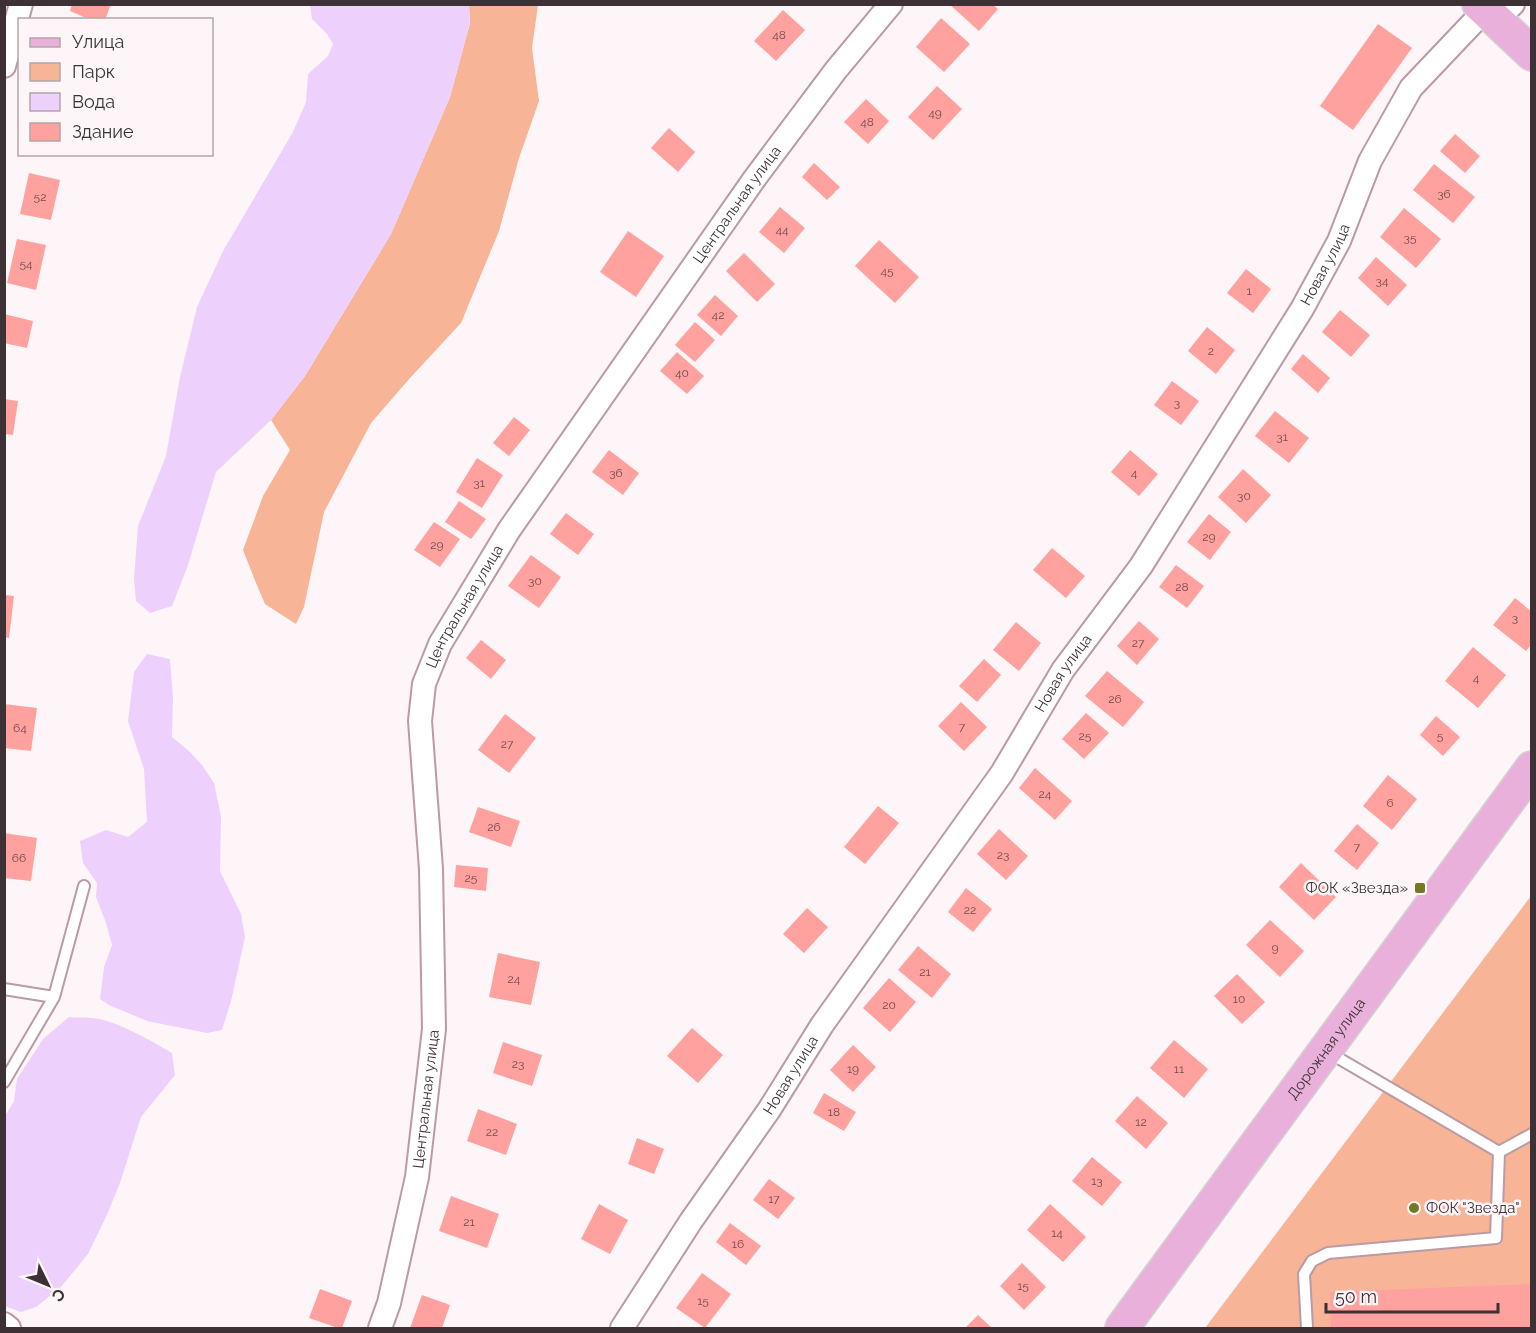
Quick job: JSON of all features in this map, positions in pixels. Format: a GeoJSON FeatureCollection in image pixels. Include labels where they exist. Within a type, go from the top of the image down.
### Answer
{"type":"FeatureCollection","features":[{"type":"Feature","properties":{"kind":"main road"},"geometry":{"type":"LineString","coordinates":[[1493,10],[1532,54]]}},
{"type":"Feature","properties":{"kind":"main road","name":"Дорожная улица"},"geometry":{"type":"LineString","coordinates":[[1122,1329],[1532,768]]}},
{"type":"Feature","properties":{"kind":"street"},"geometry":{"type":"LineString","coordinates":[[5,57],[21,4]]}},
{"type":"Feature","properties":{"kind":"street","name":"Центральная улица"},"geometry":{"type":"LineString","coordinates":[[380,1329],[417,1177],[435,1029],[431,869],[420,721],[424,684],[440,644],[516,520],[754,178],[836,70],[891,4]]}},
{"type":"Feature","properties":{"kind":"street","name":"Новая улица"},"geometry":{"type":"LineString","coordinates":[[622,1329],[691,1221],[769,1110],[822,1025],[1002,773],[1063,670],[1141,567],[1302,309],[1340,241],[1370,160],[1411,88],[1493,10]]}},
{"type":"Feature","properties":{"kind":"street"},"geometry":{"type":"LineString","coordinates":[[4,1324],[9,1329]]}},
{"type":"Feature","properties":{"kind":"lane"},"geometry":{"type":"LineString","coordinates":[[4,1082],[54,998],[84,886]]}},
{"type":"Feature","properties":{"kind":"lane"},"geometry":{"type":"LineString","coordinates":[[4,989],[54,998]]}},
{"type":"Feature","properties":{"kind":"lane"},"geometry":{"type":"LineString","coordinates":[[1325,1051],[1499,1152]]}},
{"type":"Feature","properties":{"kind":"lane"},"geometry":{"type":"LineString","coordinates":[[1499,1152],[1532,1134]]}},
{"type":"Feature","properties":{"kind":"lane"},"geometry":{"type":"LineString","coordinates":[[1307,1329],[1304,1275],[1312,1261],[1328,1253],[1496,1238],[1499,1152]]}},
{"type":"Feature","properties":{"kind":"green space"},"geometry":{"type":"Polygon","coordinates":[[[469,5],[538,5],[532,48],[539,101],[519,158],[499,231],[461,323],[371,423],[324,512],[304,607],[296,624],[265,604],[243,550],[263,496],[290,450],[271,420],[305,376],[391,234],[450,97],[470,23],[469,5]]]}},
{"type":"Feature","properties":{"kind":"green space","name":"ФОК \"Звезда\""},"geometry":{"type":"Polygon","coordinates":[[[1531,896],[1531,1328],[1205,1328],[1531,896]]]}},
{"type":"Feature","properties":{"kind":"water"},"geometry":{"type":"Polygon","coordinates":[[[310,5],[469,5],[470,23],[450,97],[391,234],[305,376],[271,420],[216,472],[187,568],[172,606],[150,613],[136,601],[134,579],[138,526],[166,456],[180,377],[197,307],[223,251],[293,132],[306,102],[308,74],[328,56],[333,44],[327,34],[312,19],[310,5]]]}},
{"type":"Feature","properties":{"kind":"water"},"geometry":{"type":"Polygon","coordinates":[[[147,654],[170,659],[173,697],[172,737],[202,765],[214,783],[221,816],[220,871],[241,914],[245,937],[222,1030],[207,1033],[147,1021],[100,999],[104,967],[112,945],[96,897],[97,883],[83,863],[80,841],[106,830],[128,837],[147,822],[144,769],[128,721],[134,672],[147,654]]]}},
{"type":"Feature","properties":{"kind":"water"},"geometry":{"type":"Polygon","coordinates":[[[69,1017],[102,1020],[154,1043],[172,1053],[175,1075],[141,1117],[120,1183],[88,1254],[61,1287],[36,1307],[21,1312],[5,1306],[5,1116],[14,1101],[17,1079],[43,1039],[69,1017]]]}},
{"type":"Feature","properties":{"kind":"building"},"geometry":{"type":"Polygon","coordinates":[[[72,4],[111,4],[106,18],[86,18],[70,11],[72,4]]]}},
{"type":"Feature","properties":{"kind":"building"},"geometry":{"type":"Polygon","coordinates":[[[949,4],[992,4],[998,9],[979,31],[949,4]]]}},
{"type":"Feature","properties":{"kind":"building"},"geometry":{"type":"Polygon","coordinates":[[[783,10],[805,30],[776,61],[754,41],[783,10]]]}},
{"type":"Feature","properties":{"kind":"building"},"geometry":{"type":"Polygon","coordinates":[[[941,18],[970,44],[944,72],[916,47],[941,18]]]}},
{"type":"Feature","properties":{"kind":"building"},"geometry":{"type":"Polygon","coordinates":[[[1378,24],[1412,48],[1353,130],[1320,106],[1378,24]]]}},
{"type":"Feature","properties":{"kind":"building"},"geometry":{"type":"Polygon","coordinates":[[[937,86],[962,109],[933,140],[908,117],[937,86]]]}},
{"type":"Feature","properties":{"kind":"building"},"geometry":{"type":"Polygon","coordinates":[[[866,99],[889,121],[868,144],[844,122],[866,99]]]}},
{"type":"Feature","properties":{"kind":"building"},"geometry":{"type":"Polygon","coordinates":[[[669,128],[695,152],[678,172],[651,148],[669,128]]]}},
{"type":"Feature","properties":{"kind":"building"},"geometry":{"type":"Polygon","coordinates":[[[1455,134],[1480,156],[1465,173],[1440,151],[1455,134]]]}},
{"type":"Feature","properties":{"kind":"building"},"geometry":{"type":"Polygon","coordinates":[[[814,163],[840,187],[827,200],[802,177],[814,163]]]}},
{"type":"Feature","properties":{"kind":"building"},"geometry":{"type":"Polygon","coordinates":[[[1434,164],[1475,197],[1453,223],[1413,190],[1434,164]]]}},
{"type":"Feature","properties":{"kind":"building"},"geometry":{"type":"Polygon","coordinates":[[[29,173],[60,180],[51,220],[20,214],[29,173]]]}},
{"type":"Feature","properties":{"kind":"building"},"geometry":{"type":"Polygon","coordinates":[[[780,207],[805,228],[784,253],[759,232],[780,207]]]}},
{"type":"Feature","properties":{"kind":"building"},"geometry":{"type":"Polygon","coordinates":[[[1404,208],[1441,239],[1416,268],[1380,237],[1404,208]]]}},
{"type":"Feature","properties":{"kind":"building"},"geometry":{"type":"Polygon","coordinates":[[[628,231],[664,256],[636,297],[600,272],[628,231]]]}},
{"type":"Feature","properties":{"kind":"building"},"geometry":{"type":"Polygon","coordinates":[[[17,239],[46,245],[36,290],[7,283],[17,239]]]}},
{"type":"Feature","properties":{"kind":"building"},"geometry":{"type":"Polygon","coordinates":[[[879,240],[919,277],[895,303],[855,266],[879,240]]]}},
{"type":"Feature","properties":{"kind":"building"},"geometry":{"type":"Polygon","coordinates":[[[744,253],[775,284],[757,302],[726,271],[744,253]]]}},
{"type":"Feature","properties":{"kind":"building"},"geometry":{"type":"Polygon","coordinates":[[[1376,257],[1407,285],[1388,306],[1358,278],[1376,257]]]}},
{"type":"Feature","properties":{"kind":"building"},"geometry":{"type":"Polygon","coordinates":[[[1246,269],[1271,289],[1253,313],[1227,293],[1246,269]]]}},
{"type":"Feature","properties":{"kind":"building"},"geometry":{"type":"Polygon","coordinates":[[[715,295],[738,316],[721,336],[697,315],[715,295]]]}},
{"type":"Feature","properties":{"kind":"building"},"geometry":{"type":"Polygon","coordinates":[[[1340,310],[1370,335],[1351,357],[1322,332],[1340,310]]]}},
{"type":"Feature","properties":{"kind":"building"},"geometry":{"type":"Polygon","coordinates":[[[4,314],[33,321],[27,348],[4,343],[4,314]]]}},
{"type":"Feature","properties":{"kind":"building"},"geometry":{"type":"Polygon","coordinates":[[[695,322],[715,340],[695,362],[675,345],[695,322]]]}},
{"type":"Feature","properties":{"kind":"building"},"geometry":{"type":"Polygon","coordinates":[[[1207,327],[1235,350],[1216,374],[1188,351],[1207,327]]]}},
{"type":"Feature","properties":{"kind":"building"},"geometry":{"type":"Polygon","coordinates":[[[677,352],[704,376],[687,394],[660,371],[677,352]]]}},
{"type":"Feature","properties":{"kind":"building"},"geometry":{"type":"Polygon","coordinates":[[[1303,354],[1330,378],[1318,393],[1291,369],[1303,354]]]}},
{"type":"Feature","properties":{"kind":"building"},"geometry":{"type":"Polygon","coordinates":[[[1172,381],[1199,401],[1181,425],[1154,405],[1172,381]]]}},
{"type":"Feature","properties":{"kind":"building"},"geometry":{"type":"Polygon","coordinates":[[[4,399],[18,401],[13,435],[4,434],[4,399]]]}},
{"type":"Feature","properties":{"kind":"building"},"geometry":{"type":"Polygon","coordinates":[[[1275,411],[1309,438],[1289,463],[1255,436],[1275,411]]]}},
{"type":"Feature","properties":{"kind":"building"},"geometry":{"type":"Polygon","coordinates":[[[514,417],[530,430],[509,456],[493,443],[514,417]]]}},
{"type":"Feature","properties":{"kind":"building"},"geometry":{"type":"Polygon","coordinates":[[[609,450],[639,473],[623,495],[592,472],[609,450]]]}},
{"type":"Feature","properties":{"kind":"building"},"geometry":{"type":"Polygon","coordinates":[[[1130,450],[1158,474],[1139,496],[1111,472],[1130,450]]]}},
{"type":"Feature","properties":{"kind":"building"},"geometry":{"type":"Polygon","coordinates":[[[477,458],[503,475],[482,508],[456,492],[477,458]]]}},
{"type":"Feature","properties":{"kind":"building"},"geometry":{"type":"Polygon","coordinates":[[[1243,469],[1271,495],[1246,523],[1218,497],[1243,469]]]}},
{"type":"Feature","properties":{"kind":"building"},"geometry":{"type":"Polygon","coordinates":[[[459,501],[486,519],[471,539],[445,522],[459,501]]]}},
{"type":"Feature","properties":{"kind":"building"},"geometry":{"type":"Polygon","coordinates":[[[566,513],[594,534],[578,555],[550,534],[566,513]]]}},
{"type":"Feature","properties":{"kind":"building"},"geometry":{"type":"Polygon","coordinates":[[[1209,514],[1231,532],[1210,560],[1187,542],[1209,514]]]}},
{"type":"Feature","properties":{"kind":"building"},"geometry":{"type":"Polygon","coordinates":[[[434,522],[460,539],[440,567],[414,550],[434,522]]]}},
{"type":"Feature","properties":{"kind":"building"},"geometry":{"type":"Polygon","coordinates":[[[1052,548],[1085,576],[1066,598],[1033,570],[1052,548]]]}},
{"type":"Feature","properties":{"kind":"building"},"geometry":{"type":"Polygon","coordinates":[[[531,555],[561,577],[539,608],[508,586],[531,555]]]}},
{"type":"Feature","properties":{"kind":"building"},"geometry":{"type":"Polygon","coordinates":[[[1176,565],[1204,586],[1187,608],[1159,587],[1176,565]]]}},
{"type":"Feature","properties":{"kind":"building"},"geometry":{"type":"Polygon","coordinates":[[[5,595],[14,596],[9,638],[5,637],[5,595]]]}},
{"type":"Feature","properties":{"kind":"building"},"geometry":{"type":"Polygon","coordinates":[[[1515,598],[1532,612],[1532,644],[1526,651],[1493,625],[1515,598]]]}},
{"type":"Feature","properties":{"kind":"building"},"geometry":{"type":"Polygon","coordinates":[[[1139,621],[1159,639],[1137,665],[1117,646],[1139,621]]]}},
{"type":"Feature","properties":{"kind":"building"},"geometry":{"type":"Polygon","coordinates":[[[1016,622],[1041,643],[1019,671],[993,650],[1016,622]]]}},
{"type":"Feature","properties":{"kind":"building"},"geometry":{"type":"Polygon","coordinates":[[[481,640],[506,660],[491,679],[466,658],[481,640]]]}},
{"type":"Feature","properties":{"kind":"building"},"geometry":{"type":"Polygon","coordinates":[[[1473,647],[1506,675],[1478,708],[1445,681],[1473,647]]]}},
{"type":"Feature","properties":{"kind":"building"},"geometry":{"type":"Polygon","coordinates":[[[984,659],[1001,675],[977,702],[959,686],[984,659]]]}},
{"type":"Feature","properties":{"kind":"building"},"geometry":{"type":"Polygon","coordinates":[[[1107,671],[1144,702],[1123,727],[1085,696],[1107,671]]]}},
{"type":"Feature","properties":{"kind":"building"},"geometry":{"type":"Polygon","coordinates":[[[961,702],[987,727],[964,751],[938,726],[961,702]]]}},
{"type":"Feature","properties":{"kind":"building"},"geometry":{"type":"Polygon","coordinates":[[[4,704],[37,708],[31,751],[4,748],[4,704]]]}},
{"type":"Feature","properties":{"kind":"building"},"geometry":{"type":"Polygon","coordinates":[[[1086,713],[1109,733],[1084,759],[1062,739],[1086,713]]]}},
{"type":"Feature","properties":{"kind":"building"},"geometry":{"type":"Polygon","coordinates":[[[505,714],[536,738],[509,773],[478,750],[505,714]]]}},
{"type":"Feature","properties":{"kind":"building"},"geometry":{"type":"Polygon","coordinates":[[[1436,716],[1460,737],[1443,756],[1420,735],[1436,716]]]}},
{"type":"Feature","properties":{"kind":"building"},"geometry":{"type":"Polygon","coordinates":[[[1035,768],[1072,801],[1055,820],[1019,788],[1035,768]]]}},
{"type":"Feature","properties":{"kind":"building"},"geometry":{"type":"Polygon","coordinates":[[[1388,775],[1417,799],[1392,830],[1363,806],[1388,775]]]}},
{"type":"Feature","properties":{"kind":"building"},"geometry":{"type":"Polygon","coordinates":[[[878,806],[899,823],[865,864],[844,847],[878,806]]]}},
{"type":"Feature","properties":{"kind":"building"},"geometry":{"type":"Polygon","coordinates":[[[478,807],[520,821],[511,847],[469,832],[478,807]]]}},
{"type":"Feature","properties":{"kind":"building"},"geometry":{"type":"Polygon","coordinates":[[[1357,824],[1379,843],[1357,870],[1334,851],[1357,824]]]}},
{"type":"Feature","properties":{"kind":"building"},"geometry":{"type":"Polygon","coordinates":[[[999,829],[1028,856],[1006,880],[977,854],[999,829]]]}},
{"type":"Feature","properties":{"kind":"building"},"geometry":{"type":"Polygon","coordinates":[[[4,833],[37,838],[31,881],[4,878],[4,833]]]}},
{"type":"Feature","properties":{"kind":"building"},"geometry":{"type":"Polygon","coordinates":[[[1301,863],[1336,897],[1314,920],[1279,887],[1301,863]]]}},
{"type":"Feature","properties":{"kind":"building"},"geometry":{"type":"Polygon","coordinates":[[[456,865],[488,868],[486,891],[454,887],[456,865]]]}},
{"type":"Feature","properties":{"kind":"building"},"geometry":{"type":"Polygon","coordinates":[[[966,888],[992,909],[973,932],[948,912],[966,888]]]}},
{"type":"Feature","properties":{"kind":"building"},"geometry":{"type":"Polygon","coordinates":[[[807,908],[828,927],[804,953],[783,934],[807,908]]]}},
{"type":"Feature","properties":{"kind":"building"},"geometry":{"type":"Polygon","coordinates":[[[1270,920],[1304,951],[1280,977],[1246,945],[1270,920]]]}},
{"type":"Feature","properties":{"kind":"building"},"geometry":{"type":"Polygon","coordinates":[[[918,946],[951,974],[932,998],[898,970],[918,946]]]}},
{"type":"Feature","properties":{"kind":"building"},"geometry":{"type":"Polygon","coordinates":[[[498,953],[540,962],[531,1005],[489,997],[498,953]]]}},
{"type":"Feature","properties":{"kind":"building"},"geometry":{"type":"Polygon","coordinates":[[[1237,974],[1265,1002],[1242,1024],[1214,996],[1237,974]]]}},
{"type":"Feature","properties":{"kind":"building"},"geometry":{"type":"Polygon","coordinates":[[[889,978],[916,1002],[890,1032],[863,1008],[889,978]]]}},
{"type":"Feature","properties":{"kind":"building"},"geometry":{"type":"Polygon","coordinates":[[[692,1028],[723,1055],[698,1083],[667,1056],[692,1028]]]}},
{"type":"Feature","properties":{"kind":"building"},"geometry":{"type":"Polygon","coordinates":[[[1174,1040],[1208,1069],[1184,1098],[1150,1068],[1174,1040]]]}},
{"type":"Feature","properties":{"kind":"building"},"geometry":{"type":"Polygon","coordinates":[[[503,1042],[542,1055],[532,1086],[493,1073],[503,1042]]]}},
{"type":"Feature","properties":{"kind":"building"},"geometry":{"type":"Polygon","coordinates":[[[853,1045],[876,1067],[853,1092],[830,1070],[853,1045]]]}},
{"type":"Feature","properties":{"kind":"building"},"geometry":{"type":"Polygon","coordinates":[[[824,1093],[856,1112],[844,1131],[813,1113],[824,1093]]]}},
{"type":"Feature","properties":{"kind":"building"},"geometry":{"type":"Polygon","coordinates":[[[1137,1096],[1168,1123],[1146,1149],[1115,1121],[1137,1096]]]}},
{"type":"Feature","properties":{"kind":"building"},"geometry":{"type":"Polygon","coordinates":[[[478,1109],[517,1124],[506,1155],[467,1141],[478,1109]]]}},
{"type":"Feature","properties":{"kind":"building"},"geometry":{"type":"Polygon","coordinates":[[[637,1138],[664,1149],[654,1174],[628,1164],[637,1138]]]}},
{"type":"Feature","properties":{"kind":"building"},"geometry":{"type":"Polygon","coordinates":[[[1092,1157],[1122,1182],[1102,1206],[1072,1181],[1092,1157]]]}},
{"type":"Feature","properties":{"kind":"building"},"geometry":{"type":"Polygon","coordinates":[[[769,1179],[795,1198],[778,1219],[753,1200],[769,1179]]]}},
{"type":"Feature","properties":{"kind":"building"},"geometry":{"type":"Polygon","coordinates":[[[451,1196],[499,1214],[487,1248],[439,1231],[451,1196]]]}},
{"type":"Feature","properties":{"kind":"building"},"geometry":{"type":"Polygon","coordinates":[[[599,1204],[628,1220],[610,1254],[581,1239],[599,1204]]]}},
{"type":"Feature","properties":{"kind":"building"},"geometry":{"type":"Polygon","coordinates":[[[1050,1204],[1086,1237],[1063,1262],[1027,1230],[1050,1204]]]}},
{"type":"Feature","properties":{"kind":"building"},"geometry":{"type":"Polygon","coordinates":[[[730,1223],[761,1246],[746,1265],[716,1242],[730,1223]]]}},
{"type":"Feature","properties":{"kind":"building"},"geometry":{"type":"Polygon","coordinates":[[[1022,1263],[1046,1287],[1024,1310],[1000,1286],[1022,1263]]]}},
{"type":"Feature","properties":{"kind":"building"},"geometry":{"type":"Polygon","coordinates":[[[702,1273],[731,1294],[705,1328],[676,1308],[702,1273]]]}},
{"type":"Feature","properties":{"kind":"building"},"geometry":{"type":"Polygon","coordinates":[[[1532,1284],[1532,1328],[1331,1328],[1330,1292],[1532,1284]]]}},
{"type":"Feature","properties":{"kind":"building"},"geometry":{"type":"Polygon","coordinates":[[[320,1289],[352,1301],[342,1328],[309,1318],[320,1289]]]}},
{"type":"Feature","properties":{"kind":"building"},"geometry":{"type":"Polygon","coordinates":[[[422,1295],[450,1305],[442,1328],[410,1328],[422,1295]]]}},
{"type":"Feature","properties":{"kind":"building"},"geometry":{"type":"Polygon","coordinates":[[[978,1315],[992,1328],[965,1328],[978,1315]]]}},
{"type":"Feature","properties":{"kind":"place","name":"ФОК «Звезда»"},"geometry":{"type":"Point","coordinates":[1420,888]}},
{"type":"Feature","properties":{"kind":"place","name":"ФОК \"Звезда\""},"geometry":{"type":"Point","coordinates":[1414,1208]}}]}
